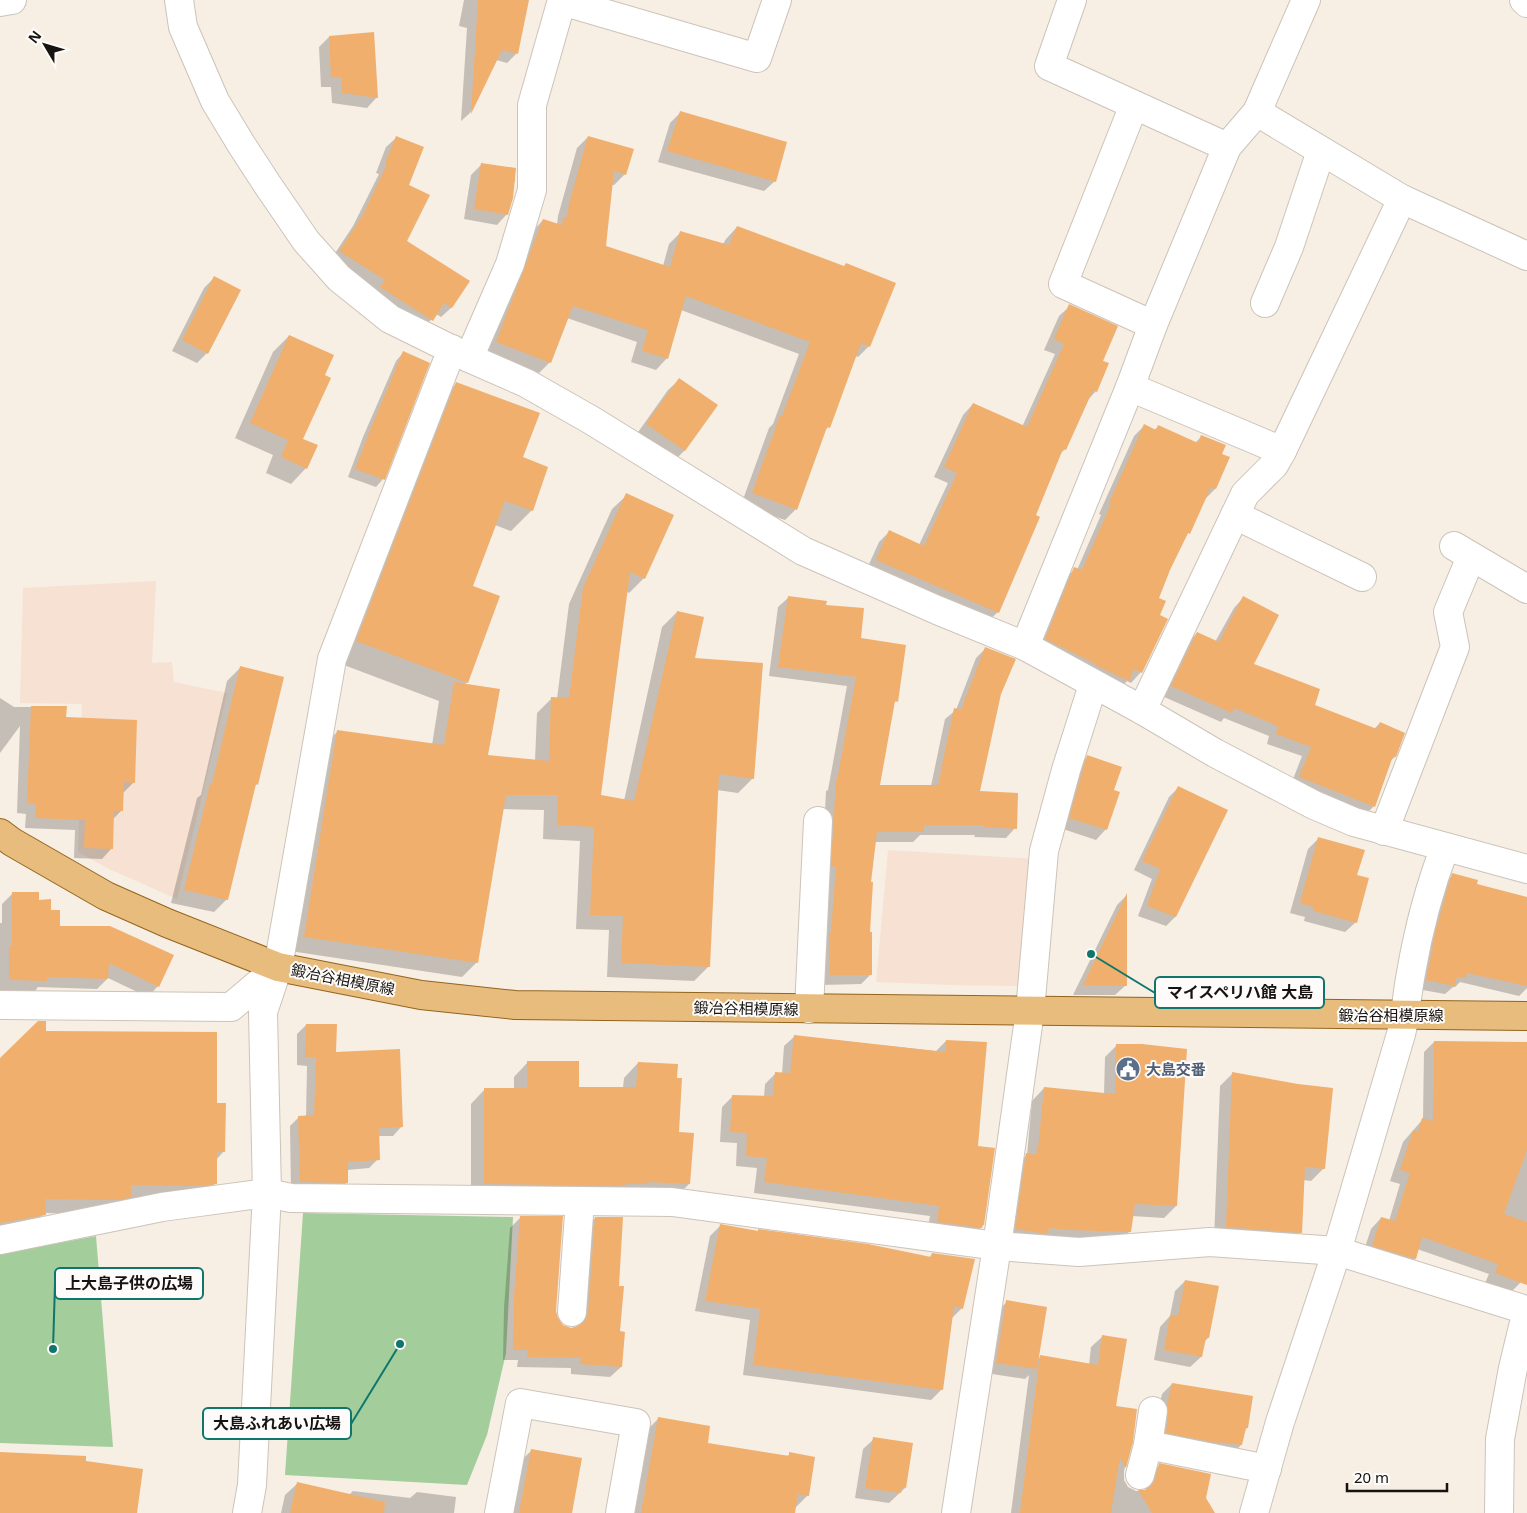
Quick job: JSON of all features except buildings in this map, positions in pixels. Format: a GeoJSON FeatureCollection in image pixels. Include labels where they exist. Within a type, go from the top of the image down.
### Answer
{"type":"FeatureCollection","features":[{"type":"Feature","properties":{"kind":"main road","name":"鍛冶谷相模原線"},"geometry":{"type":"LineString","coordinates":[[0,834],[106,896],[278,967],[421,995],[515,1006],[1527,1016]]}},
{"type":"Feature","properties":{"kind":"street"},"geometry":{"type":"LineString","coordinates":[[0,2],[12,0]]}},
{"type":"Feature","properties":{"kind":"street"},"geometry":{"type":"LineString","coordinates":[[179,0],[183,27],[216,101],[246,152],[306,242],[339,278],[390,319],[526,383],[803,550],[937,610],[1025,646],[1142,710],[1215,753],[1314,805],[1354,822],[1527,869]]}},
{"type":"Feature","properties":{"kind":"street"},"geometry":{"type":"LineString","coordinates":[[247,1513],[252,1485],[266,1193],[263,1012],[278,967],[332,658],[461,353],[510,264],[532,190],[532,105],[562,0],[757,58],[777,0]]}},
{"type":"Feature","properties":{"kind":"street"},"geometry":{"type":"LineString","coordinates":[[1072,0],[1049,66],[1227,147]]}},
{"type":"Feature","properties":{"kind":"street"},"geometry":{"type":"LineString","coordinates":[[1025,646],[1130,387],[1153,325],[1227,147],[1257,112],[1306,0]]}},
{"type":"Feature","properties":{"kind":"street"},"geometry":{"type":"LineString","coordinates":[[1524,0],[1527,3]]}},
{"type":"Feature","properties":{"kind":"street"},"geometry":{"type":"LineString","coordinates":[[1134,105],[1062,284],[1153,325]]}},
{"type":"Feature","properties":{"kind":"street"},"geometry":{"type":"LineString","coordinates":[[1257,112],[1402,199],[1527,256]]}},
{"type":"Feature","properties":{"kind":"street"},"geometry":{"type":"LineString","coordinates":[[1265,303],[1289,247],[1320,151]]}},
{"type":"Feature","properties":{"kind":"street"},"geometry":{"type":"LineString","coordinates":[[1142,710],[1246,494],[1274,465],[1282,451],[1402,199]]}},
{"type":"Feature","properties":{"kind":"street"},"geometry":{"type":"LineString","coordinates":[[1130,387],[1282,451]]}},
{"type":"Feature","properties":{"kind":"street"},"geometry":{"type":"LineString","coordinates":[[1236,515],[1362,577]]}},
{"type":"Feature","properties":{"kind":"street"},"geometry":{"type":"LineString","coordinates":[[1384,831],[1455,647],[1448,612],[1462,552],[1527,590]]}},
{"type":"Feature","properties":{"kind":"street"},"geometry":{"type":"LineString","coordinates":[[956,1513],[997,1246],[1030,1011],[1044,852],[1066,770],[1093,684]]}},
{"type":"Feature","properties":{"kind":"street"},"geometry":{"type":"LineString","coordinates":[[809,1009],[818,822]]}},
{"type":"Feature","properties":{"kind":"street"},"geometry":{"type":"LineString","coordinates":[[1254,1513],[1280,1422],[1337,1251],[1406,1016],[1410,974],[1434,877],[1445,847]]}},
{"type":"Feature","properties":{"kind":"street"},"geometry":{"type":"LineString","coordinates":[[0,1004],[231,1007],[278,967]]}},
{"type":"Feature","properties":{"kind":"street"},"geometry":{"type":"LineString","coordinates":[[0,1240],[162,1207],[266,1193],[291,1198],[672,1202],[997,1246],[1079,1252],[1210,1242],[1337,1251],[1527,1310],[1520,1371],[1500,1439],[1499,1513]]}},
{"type":"Feature","properties":{"kind":"street"},"geometry":{"type":"LineString","coordinates":[[572,1312],[580,1201]]}},
{"type":"Feature","properties":{"kind":"street"},"geometry":{"type":"LineString","coordinates":[[499,1513],[520,1403],[636,1422],[620,1513]]}},
{"type":"Feature","properties":{"kind":"street"},"geometry":{"type":"LineString","coordinates":[[1140,1476],[1148,1445],[1153,1411]]}},
{"type":"Feature","properties":{"kind":"street"},"geometry":{"type":"LineString","coordinates":[[1148,1445],[1267,1469]]}},
{"type":"Feature","properties":{"kind":"shaded area"},"geometry":{"type":"Polygon","coordinates":[[[156,581],[152,663],[172,662],[174,682],[227,693],[177,899],[109,869],[78,852],[82,704],[20,703],[23,588],[156,581]]]}},
{"type":"Feature","properties":{"kind":"shaded area"},"geometry":{"type":"Polygon","coordinates":[[[888,850],[1036,859],[1027,986],[876,982],[888,850]]]}},
{"type":"Feature","properties":{"kind":"green space"},"geometry":{"type":"Polygon","coordinates":[[[303,1213],[513,1217],[506,1353],[487,1435],[467,1485],[285,1475],[303,1213]]]}},
{"type":"Feature","properties":{"kind":"green space"},"geometry":{"type":"Polygon","coordinates":[[[96,1236],[113,1447],[0,1443],[0,1254],[96,1236]]]}},
{"type":"Feature","properties":{"kind":"place","name":"マイスペリハ館 大島"},"geometry":{"type":"Point","coordinates":[1091,954]}},
{"type":"Feature","properties":{"kind":"place","name":"大島交番"},"geometry":{"type":"Point","coordinates":[1128,1069]}},
{"type":"Feature","properties":{"kind":"place","name":"大島ふれあい広場"},"geometry":{"type":"Point","coordinates":[400,1344]}},
{"type":"Feature","properties":{"kind":"place","name":"上大島子供の広場"},"geometry":{"type":"Point","coordinates":[53,1349]}}]}
